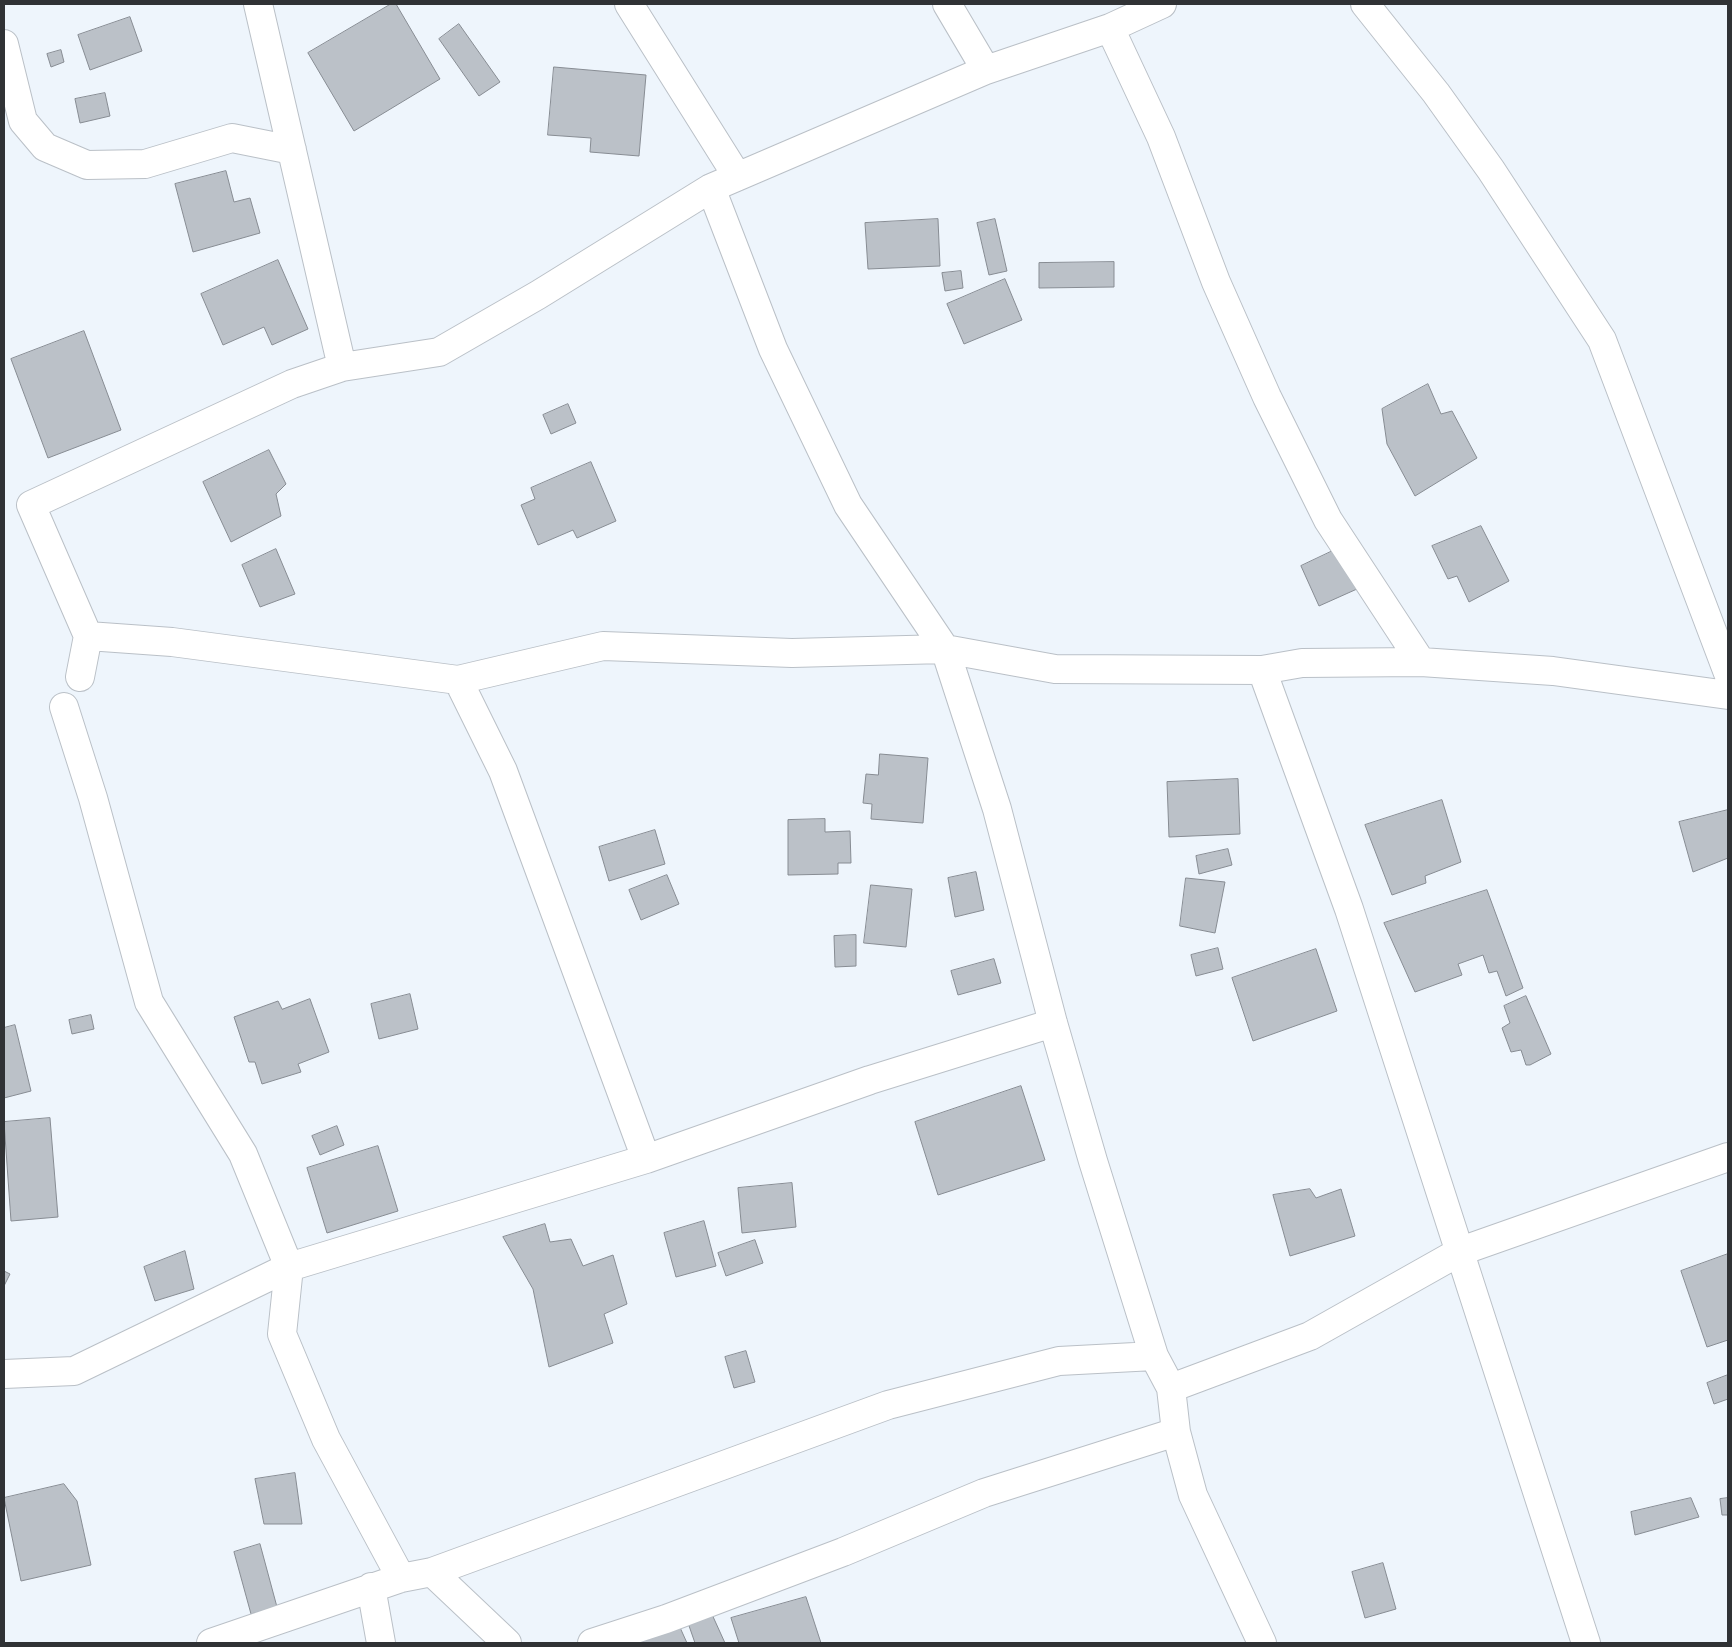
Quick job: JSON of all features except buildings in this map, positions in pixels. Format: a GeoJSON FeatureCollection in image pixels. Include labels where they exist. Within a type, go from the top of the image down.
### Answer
{"type":"FeatureCollection","features":[{"type":"Feature","properties":{"kind":"street"},"geometry":{"type":"LineString","coordinates":[[258,4],[342,367]]}},
{"type":"Feature","properties":{"kind":"street"},"geometry":{"type":"LineString","coordinates":[[629,4],[738,176]]}},
{"type":"Feature","properties":{"kind":"street"},"geometry":{"type":"LineString","coordinates":[[947,4],[986,70]]}},
{"type":"Feature","properties":{"kind":"street"},"geometry":{"type":"LineString","coordinates":[[80,677],[88,636],[31,505],[292,384],[342,367],[439,352],[538,295],[711,188],[986,70],[1110,28],[1162,4]]}},
{"type":"Feature","properties":{"kind":"street"},"geometry":{"type":"LineString","coordinates":[[1365,4],[1436,93],[1492,170],[1602,340],[1728,673]]}},
{"type":"Feature","properties":{"kind":"street"},"geometry":{"type":"LineString","coordinates":[[1110,28],[1161,137],[1216,282],[1272,406],[1328,520],[1421,662]]}},
{"type":"Feature","properties":{"kind":"street"},"geometry":{"type":"LineString","coordinates":[[4,44],[23,121],[45,147],[87,165],[145,164],[232,138],[292,150]]}},
{"type":"Feature","properties":{"kind":"street"},"geometry":{"type":"LineString","coordinates":[[711,188],[772,349],[848,505],[945,649],[997,809],[1053,1024],[1093,1161],[1154,1356],[1171,1388],[1176,1432],[1193,1495],[1262,1643]]}},
{"type":"Feature","properties":{"kind":"street"},"geometry":{"type":"LineString","coordinates":[[88,636],[172,642],[458,680],[603,646],[792,653],[945,649],[1055,669],[1262,670],[1302,663],[1421,662],[1553,671],[1728,695]]}},
{"type":"Feature","properties":{"kind":"street"},"geometry":{"type":"LineString","coordinates":[[1262,670],[1349,909],[1586,1643]]}},
{"type":"Feature","properties":{"kind":"street"},"geometry":{"type":"LineString","coordinates":[[458,680],[504,771],[646,1159]]}},
{"type":"Feature","properties":{"kind":"street"},"geometry":{"type":"LineString","coordinates":[[64,707],[93,798],[149,1002],[243,1154],[289,1268],[282,1334],[326,1439],[401,1578]]}},
{"type":"Feature","properties":{"kind":"street"},"geometry":{"type":"LineString","coordinates":[[4,1374],[74,1371],[289,1268],[646,1159],[870,1080],[1053,1024]]}},
{"type":"Feature","properties":{"kind":"street"},"geometry":{"type":"LineString","coordinates":[[1171,1388],[1310,1336],[1461,1251],[1728,1158]]}},
{"type":"Feature","properties":{"kind":"street"},"geometry":{"type":"LineString","coordinates":[[221,1641],[401,1578],[432,1572],[888,1405],[1059,1361],[1154,1356]]}},
{"type":"Feature","properties":{"kind":"street"},"geometry":{"type":"LineString","coordinates":[[592,1643],[666,1619],[843,1552],[984,1493],[1176,1432]]}},
{"type":"Feature","properties":{"kind":"street"},"geometry":{"type":"LineString","coordinates":[[432,1572],[507,1643]]}},
{"type":"Feature","properties":{"kind":"street"},"geometry":{"type":"LineString","coordinates":[[371,1588],[381,1643]]}}]}
